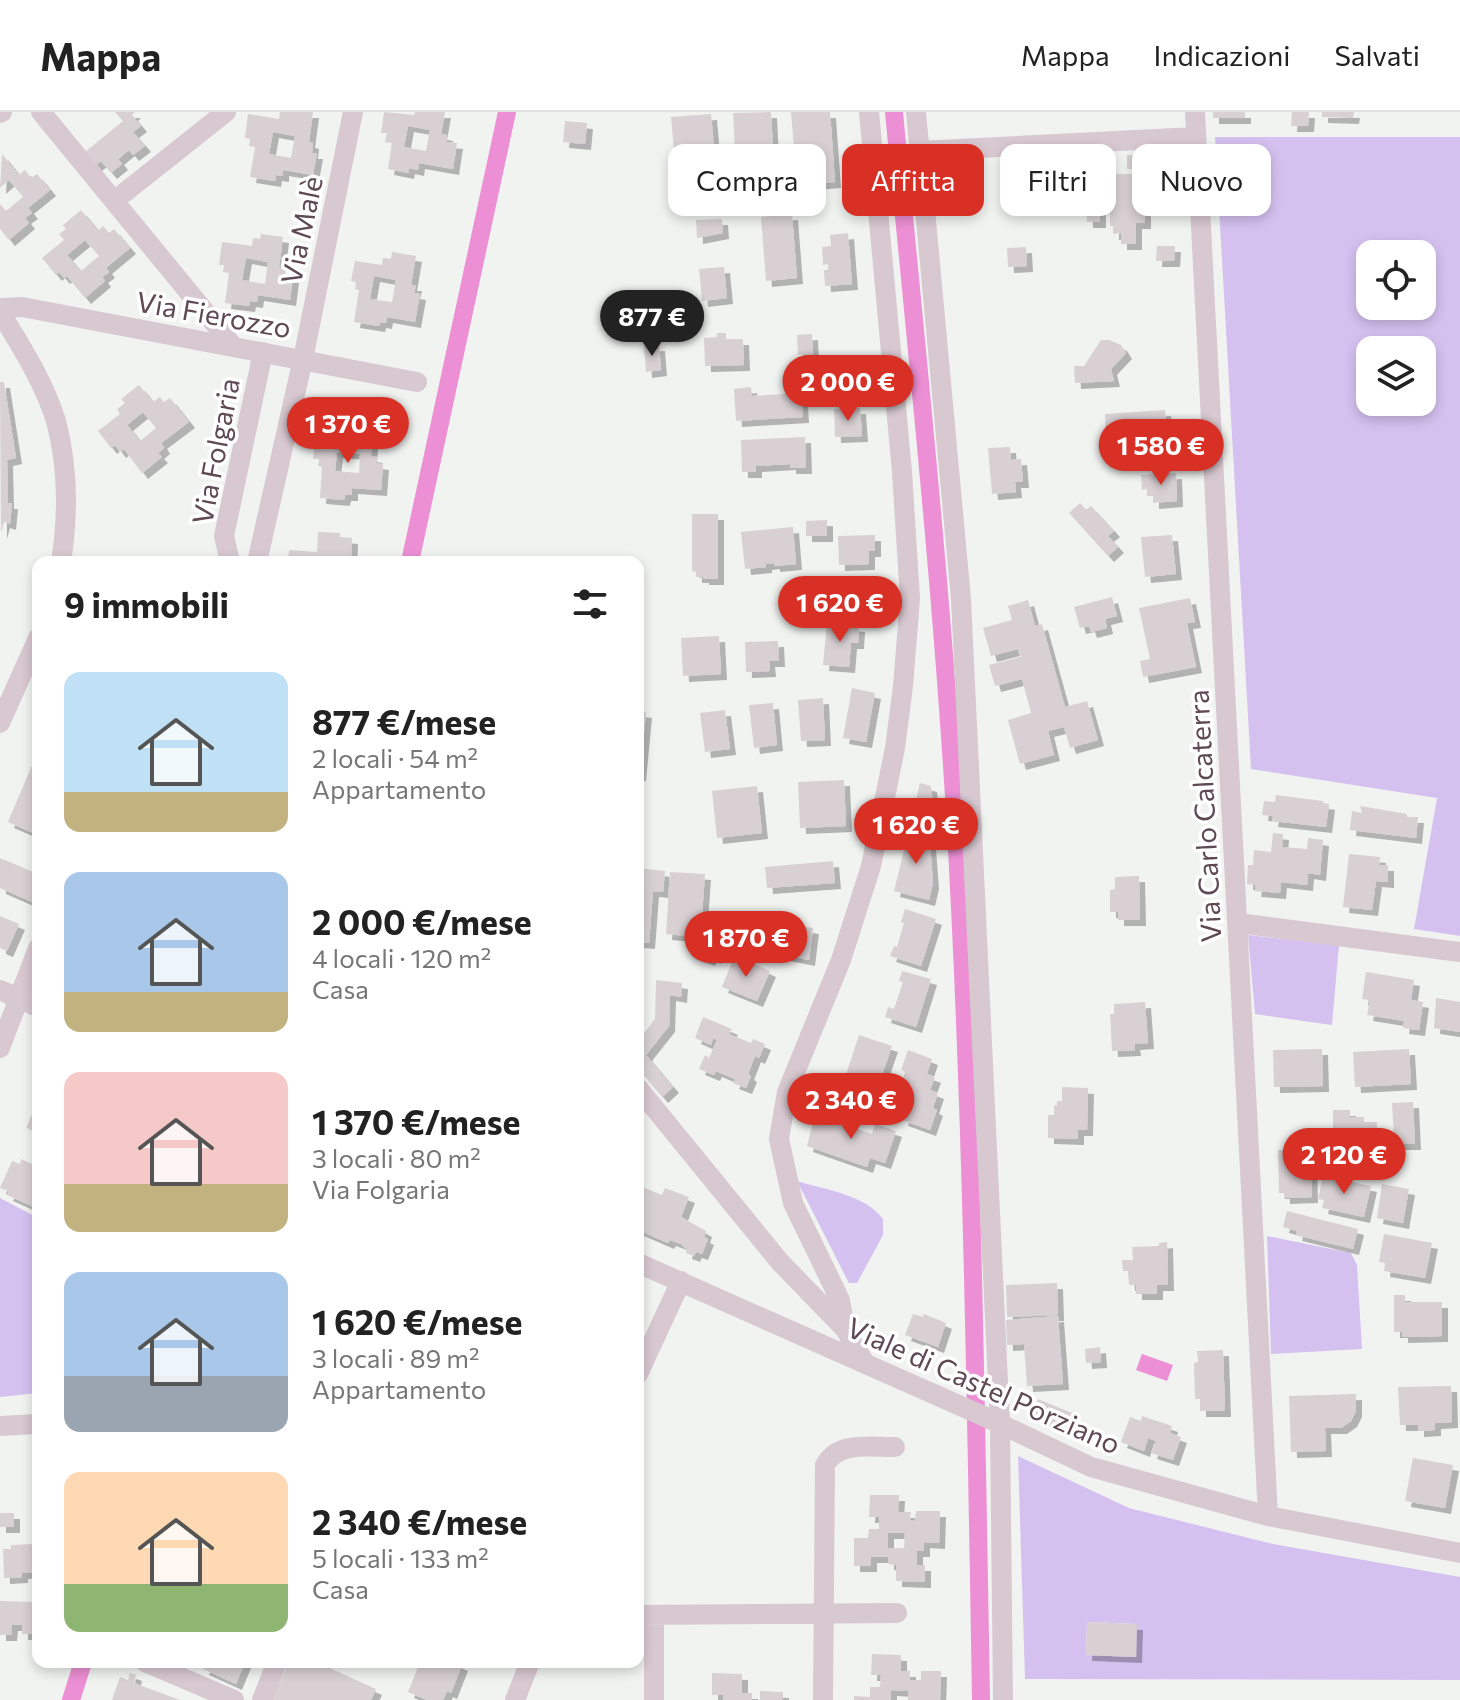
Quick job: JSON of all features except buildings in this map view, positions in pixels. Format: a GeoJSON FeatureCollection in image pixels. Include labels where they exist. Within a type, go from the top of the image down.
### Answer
{"type":"FeatureCollection","features":[{"type":"Feature","properties":{"kind":"street"},"geometry":{"type":"LineString","coordinates":[[41,112],[233,346]]}},
{"type":"Feature","properties":{"kind":"street"},"geometry":{"type":"LineString","coordinates":[[114,201],[226,112]]}},
{"type":"Feature","properties":{"kind":"street","name":"Via Malè"},"geometry":{"type":"LineString","coordinates":[[303,359],[353,112]]}},
{"type":"Feature","properties":{"kind":"street"},"geometry":{"type":"LineString","coordinates":[[845,1329],[840,1300],[793,1203],[779,1139],[787,1092],[841,960],[871,866],[895,748],[903,686],[910,599],[902,472],[869,112]]}},
{"type":"Feature","properties":{"kind":"street"},"geometry":{"type":"LineString","coordinates":[[916,112],[919,144]]}},
{"type":"Feature","properties":{"kind":"street","name":"Via Carlo Calcaterra"},"geometry":{"type":"LineString","coordinates":[[1195,112],[1268,1516]]}},
{"type":"Feature","properties":{"kind":"street"},"geometry":{"type":"LineString","coordinates":[[984,148],[1196,137]]}},
{"type":"Feature","properties":{"kind":"street"},"geometry":{"type":"LineString","coordinates":[[926,216],[961,599],[995,1421],[1003,1700]]}},
{"type":"Feature","properties":{"kind":"street","name":"Via Fierozzo"},"geometry":{"type":"LineString","coordinates":[[0,310],[22,307],[417,382]]}},
{"type":"Feature","properties":{"kind":"street"},"geometry":{"type":"LineString","coordinates":[[0,310],[32,365],[56,421],[66,487],[61,556]]}},
{"type":"Feature","properties":{"kind":"street","name":"Via Folgaria"},"geometry":{"type":"LineString","coordinates":[[229,556],[224,536],[263,352]]}},
{"type":"Feature","properties":{"kind":"street"},"geometry":{"type":"LineString","coordinates":[[258,556],[303,359]]}},
{"type":"Feature","properties":{"kind":"street"},"geometry":{"type":"LineString","coordinates":[[0,723],[32,651]]}},
{"type":"Feature","properties":{"kind":"street"},"geometry":{"type":"LineString","coordinates":[[1238,923],[1460,952]]}},
{"type":"Feature","properties":{"kind":"street"},"geometry":{"type":"LineString","coordinates":[[0,1048],[9,994],[32,958]]}},
{"type":"Feature","properties":{"kind":"street"},"geometry":{"type":"LineString","coordinates":[[9,994],[32,1004]]}},
{"type":"Feature","properties":{"kind":"street"},"geometry":{"type":"LineString","coordinates":[[644,1095],[780,1262],[845,1329],[865,1363]]}},
{"type":"Feature","properties":{"kind":"street","name":"Viale di Castel Porziano"},"geometry":{"type":"LineString","coordinates":[[644,1266],[995,1421],[1091,1467],[1268,1516],[1460,1553]]}},
{"type":"Feature","properties":{"kind":"street"},"geometry":{"type":"LineString","coordinates":[[644,1361],[681,1281]]}},
{"type":"Feature","properties":{"kind":"street"},"geometry":{"type":"LineString","coordinates":[[0,1426],[32,1424]]}},
{"type":"Feature","properties":{"kind":"street"},"geometry":{"type":"LineString","coordinates":[[823,1700],[825,1465],[830,1455],[840,1449],[895,1447]]}},
{"type":"Feature","properties":{"kind":"street"},"geometry":{"type":"LineString","coordinates":[[654,1700],[646,1615],[897,1613]]}},
{"type":"Feature","properties":{"kind":"street"},"geometry":{"type":"LineString","coordinates":[[159,1668],[234,1700]]}},
{"type":"Feature","properties":{"kind":"street"},"geometry":{"type":"LineString","coordinates":[[262,1700],[275,1668]]}},
{"type":"Feature","properties":{"kind":"street"},"geometry":{"type":"LineString","coordinates":[[515,1700],[528,1668]]}},
{"type":"Feature","properties":{"kind":"shaded area"},"geometry":{"type":"Polygon","coordinates":[[[1215,137],[1460,137],[1460,936],[1414,929],[1437,798],[1251,769],[1220,216],[1271,216],[1271,144],[1215,144],[1215,137]]]}},
{"type":"Feature","properties":{"kind":"shaded area"},"geometry":{"type":"Polygon","coordinates":[[[1248,935],[1339,945],[1332,1025],[1255,1014],[1248,935]]]}},
{"type":"Feature","properties":{"kind":"shaded area"},"geometry":{"type":"Polygon","coordinates":[[[797,1181],[855,1199],[883,1219],[883,1235],[857,1283],[849,1283],[797,1181]]]}},
{"type":"Feature","properties":{"kind":"shaded area"},"geometry":{"type":"Polygon","coordinates":[[[0,1198],[32,1215],[32,1394],[0,1397],[0,1198]]]}},
{"type":"Feature","properties":{"kind":"shaded area"},"geometry":{"type":"Polygon","coordinates":[[[1267,1236],[1351,1253],[1357,1265],[1362,1349],[1271,1354],[1267,1236]]]}},
{"type":"Feature","properties":{"kind":"shaded area"},"geometry":{"type":"Polygon","coordinates":[[[1142,1354],[1173,1365],[1167,1381],[1136,1370],[1142,1354]]]}},
{"type":"Feature","properties":{"kind":"shaded area"},"geometry":{"type":"Polygon","coordinates":[[[1018,1456],[1129,1508],[1273,1544],[1460,1577],[1460,1680],[1025,1679],[1018,1456]],[[1087,1622],[1086,1655],[1135,1657],[1136,1624],[1087,1622]]]}},
{"type":"Feature","properties":{"kind":"waterway"},"geometry":{"type":"LineString","coordinates":[[411,556],[507,112]]}},
{"type":"Feature","properties":{"kind":"waterway"},"geometry":{"type":"LineString","coordinates":[[894,112],[935,550],[955,813],[969,1145],[981,1700]]}},
{"type":"Feature","properties":{"kind":"waterway"},"geometry":{"type":"LineString","coordinates":[[71,1700],[81,1668]]}}]}
